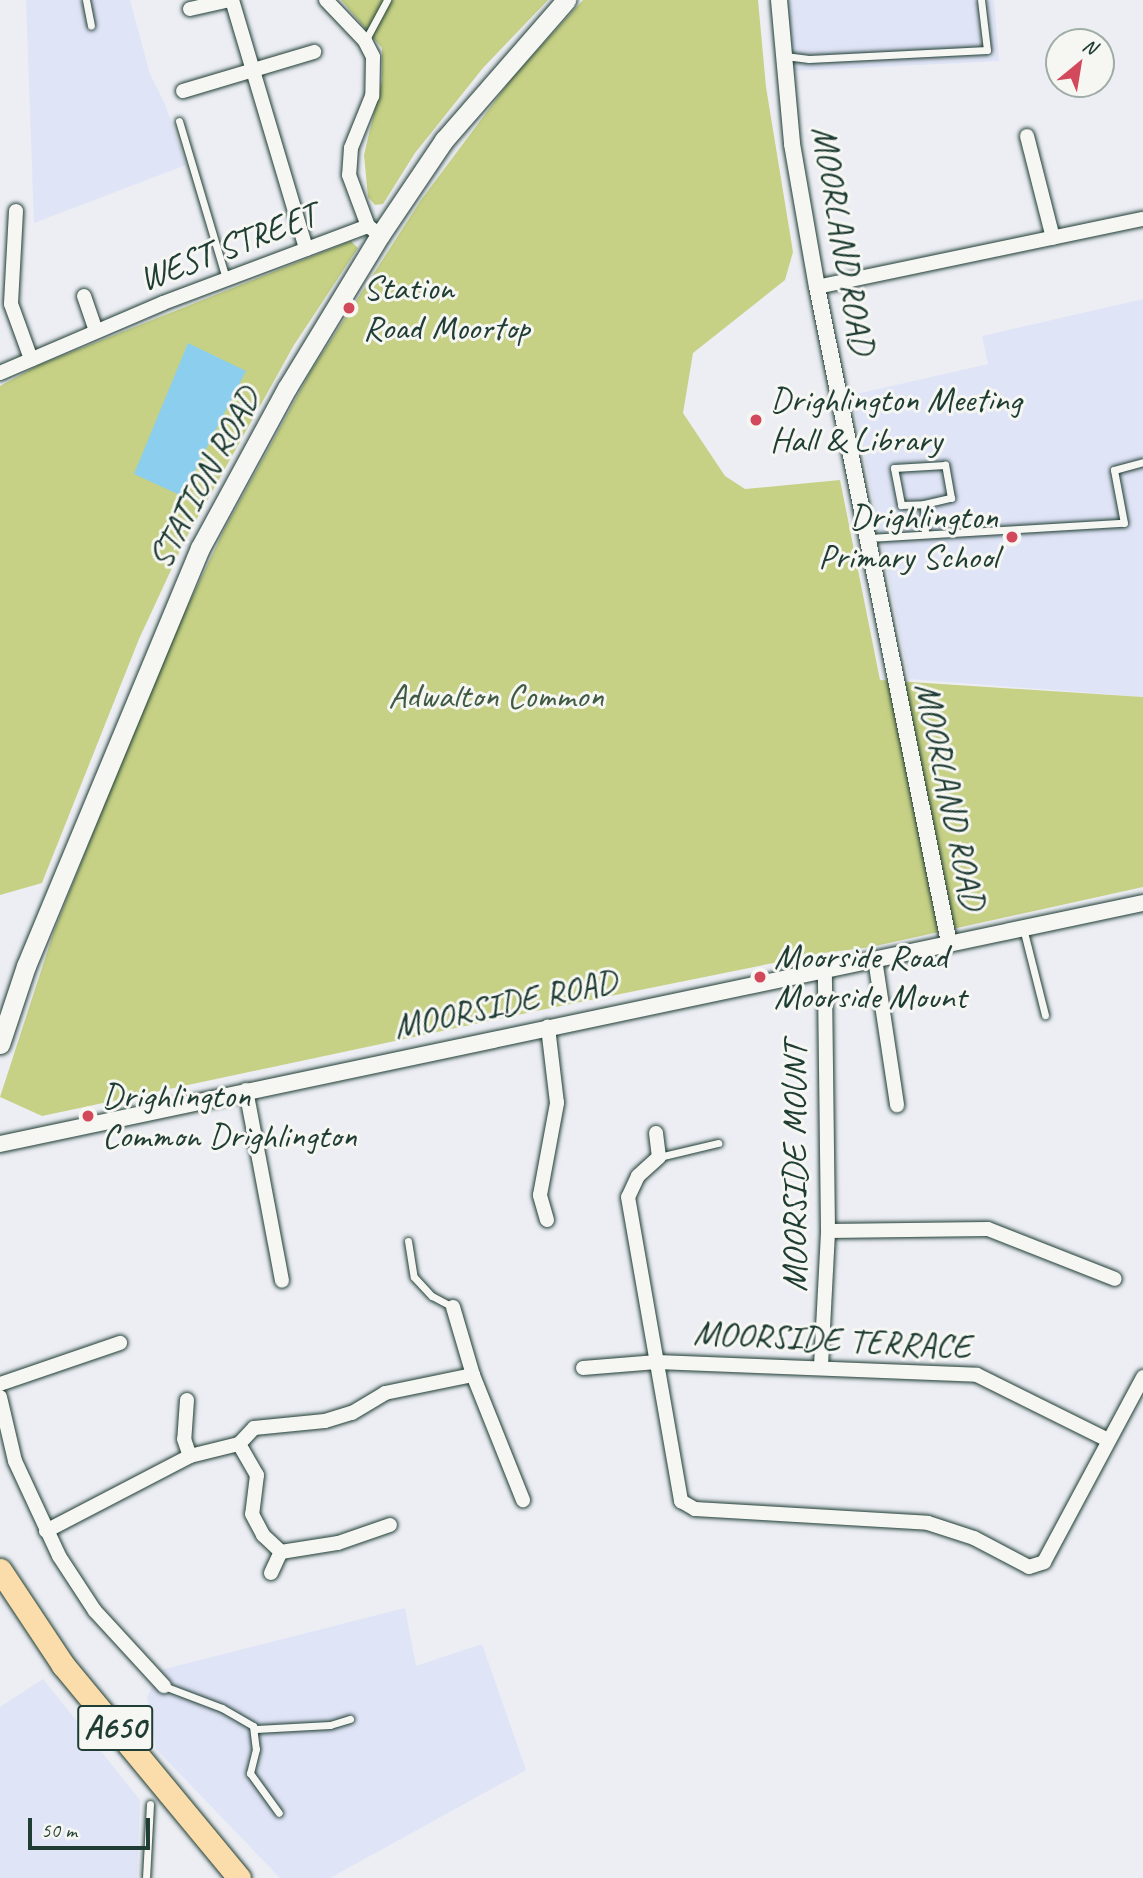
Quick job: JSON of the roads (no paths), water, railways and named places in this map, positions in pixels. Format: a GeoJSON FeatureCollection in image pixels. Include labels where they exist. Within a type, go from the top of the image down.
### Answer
{"type":"FeatureCollection","features":[{"type":"Feature","properties":{"kind":"highway","name":"A650"},"geometry":{"type":"LineString","coordinates":[[0,1570],[63,1665],[239,1878]]}},
{"type":"Feature","properties":{"kind":"main road","name":"STATION ROAD"},"geometry":{"type":"LineString","coordinates":[[0,1044],[26,966],[172,607],[287,388],[374,231],[444,140],[566,0]]}},
{"type":"Feature","properties":{"kind":"street"},"geometry":{"type":"LineString","coordinates":[[190,9],[231,0],[250,72],[306,249]]}},
{"type":"Feature","properties":{"kind":"street"},"geometry":{"type":"LineString","coordinates":[[326,0],[365,41],[373,57],[373,96],[351,148],[349,175],[374,231]]}},
{"type":"Feature","properties":{"kind":"street","name":"MOORLAND ROAD"},"geometry":{"type":"LineString","coordinates":[[779,0],[780,55],[817,287],[949,943]]}},
{"type":"Feature","properties":{"kind":"street"},"geometry":{"type":"LineString","coordinates":[[183,91],[314,52]]}},
{"type":"Feature","properties":{"kind":"street"},"geometry":{"type":"LineString","coordinates":[[1027,136],[1053,238]]}},
{"type":"Feature","properties":{"kind":"street"},"geometry":{"type":"LineString","coordinates":[[16,211],[11,304],[32,359]]}},
{"type":"Feature","properties":{"kind":"street"},"geometry":{"type":"LineString","coordinates":[[817,287],[1143,219]]}},
{"type":"Feature","properties":{"kind":"street","name":"WEST STREET"},"geometry":{"type":"LineString","coordinates":[[0,373],[96,331],[306,249],[374,231]]}},
{"type":"Feature","properties":{"kind":"street"},"geometry":{"type":"LineString","coordinates":[[84,296],[96,331]]}},
{"type":"Feature","properties":{"kind":"street","name":"MOORSIDE ROAD"},"geometry":{"type":"LineString","coordinates":[[0,1144],[1143,903]]}},
{"type":"Feature","properties":{"kind":"street"},"geometry":{"type":"LineString","coordinates":[[875,959],[897,1105]]}},
{"type":"Feature","properties":{"kind":"street","name":"MOORSIDE MOUNT"},"geometry":{"type":"LineString","coordinates":[[821,1366],[828,1231],[825,968]]}},
{"type":"Feature","properties":{"kind":"street"},"geometry":{"type":"LineString","coordinates":[[547,1220],[540,1195],[557,1102],[548,1027]]}},
{"type":"Feature","properties":{"kind":"street"},"geometry":{"type":"LineString","coordinates":[[246,1090],[282,1281]]}},
{"type":"Feature","properties":{"kind":"street"},"geometry":{"type":"LineString","coordinates":[[656,1133],[659,1157],[638,1176],[628,1197],[681,1501],[695,1509],[928,1523],[974,1538],[1029,1567],[1044,1562],[1106,1439],[1143,1377]]}},
{"type":"Feature","properties":{"kind":"street"},"geometry":{"type":"LineString","coordinates":[[828,1231],[988,1229],[1115,1279]]}},
{"type":"Feature","properties":{"kind":"street"},"geometry":{"type":"LineString","coordinates":[[453,1307],[473,1375],[523,1500]]}},
{"type":"Feature","properties":{"kind":"street"},"geometry":{"type":"LineString","coordinates":[[0,1384],[120,1343]]}},
{"type":"Feature","properties":{"kind":"street","name":"MOORSIDE TERRACE"},"geometry":{"type":"LineString","coordinates":[[583,1368],[657,1362],[821,1366],[977,1375],[1106,1439]]}},
{"type":"Feature","properties":{"kind":"street"},"geometry":{"type":"LineString","coordinates":[[46,1531],[190,1456],[239,1444],[254,1428],[325,1421],[352,1413],[385,1392],[473,1375]]}},
{"type":"Feature","properties":{"kind":"street"},"geometry":{"type":"LineString","coordinates":[[0,1397],[15,1461],[46,1531],[95,1611],[164,1686]]}},
{"type":"Feature","properties":{"kind":"street"},"geometry":{"type":"LineString","coordinates":[[187,1400],[184,1438],[190,1456]]}},
{"type":"Feature","properties":{"kind":"street"},"geometry":{"type":"LineString","coordinates":[[239,1444],[257,1475],[252,1514],[263,1535],[281,1552]]}},
{"type":"Feature","properties":{"kind":"street"},"geometry":{"type":"LineString","coordinates":[[281,1552],[338,1543],[390,1525]]}},
{"type":"Feature","properties":{"kind":"street"},"geometry":{"type":"LineString","coordinates":[[271,1573],[281,1552]]}},
{"type":"Feature","properties":{"kind":"lane"},"geometry":{"type":"LineString","coordinates":[[86,0],[91,26]]}},
{"type":"Feature","properties":{"kind":"lane"},"geometry":{"type":"LineString","coordinates":[[365,41],[387,0]]}},
{"type":"Feature","properties":{"kind":"lane"},"geometry":{"type":"LineString","coordinates":[[780,55],[809,59],[987,50],[981,0]]}},
{"type":"Feature","properties":{"kind":"lane"},"geometry":{"type":"LineString","coordinates":[[179,121],[226,280]]}},
{"type":"Feature","properties":{"kind":"lane"},"geometry":{"type":"LineString","coordinates":[[868,538],[1124,523],[1115,470],[1143,462]]}},
{"type":"Feature","properties":{"kind":"lane"},"geometry":{"type":"LineString","coordinates":[[945,466],[951,498],[924,504],[901,505],[894,468],[945,466]]}},
{"type":"Feature","properties":{"kind":"lane"},"geometry":{"type":"LineString","coordinates":[[924,504],[925,533]]}},
{"type":"Feature","properties":{"kind":"lane"},"geometry":{"type":"LineString","coordinates":[[1023,928],[1045,1016]]}},
{"type":"Feature","properties":{"kind":"lane"},"geometry":{"type":"LineString","coordinates":[[659,1157],[718,1143]]}},
{"type":"Feature","properties":{"kind":"lane"},"geometry":{"type":"LineString","coordinates":[[408,1241],[414,1277],[432,1296],[453,1307]]}},
{"type":"Feature","properties":{"kind":"lane"},"geometry":{"type":"LineString","coordinates":[[164,1686],[222,1707],[256,1729],[330,1725],[349,1719]]}},
{"type":"Feature","properties":{"kind":"lane"},"geometry":{"type":"LineString","coordinates":[[256,1729],[250,1773],[279,1813]]}},
{"type":"Feature","properties":{"kind":"lane"},"geometry":{"type":"LineString","coordinates":[[146,1878],[150,1804]]}},
{"type":"Feature","properties":{"kind":"water"},"geometry":{"type":"Polygon","coordinates":[[[188,343],[246,371],[182,496],[134,474],[188,343]]]}},
{"type":"Feature","properties":{"kind":"place","name":"Station Road Moortop"},"geometry":{"type":"Point","coordinates":[349,308]}},
{"type":"Feature","properties":{"kind":"place","name":"Drighlington Meeting Hall & Library"},"geometry":{"type":"Point","coordinates":[756,420]}},
{"type":"Feature","properties":{"kind":"place","name":"Drighlington Primary School"},"geometry":{"type":"Point","coordinates":[1012,537]}},
{"type":"Feature","properties":{"kind":"place","name":"Moorside Road Moorside Mount"},"geometry":{"type":"Point","coordinates":[760,977]}},
{"type":"Feature","properties":{"kind":"place","name":"Drighlington Common Drighlington"},"geometry":{"type":"Point","coordinates":[88,1116]}},
{"type":"Feature","properties":{"kind":"park label","name":"Adwalton Common"},"geometry":{"type":"Point","coordinates":[496,696]}}]}
